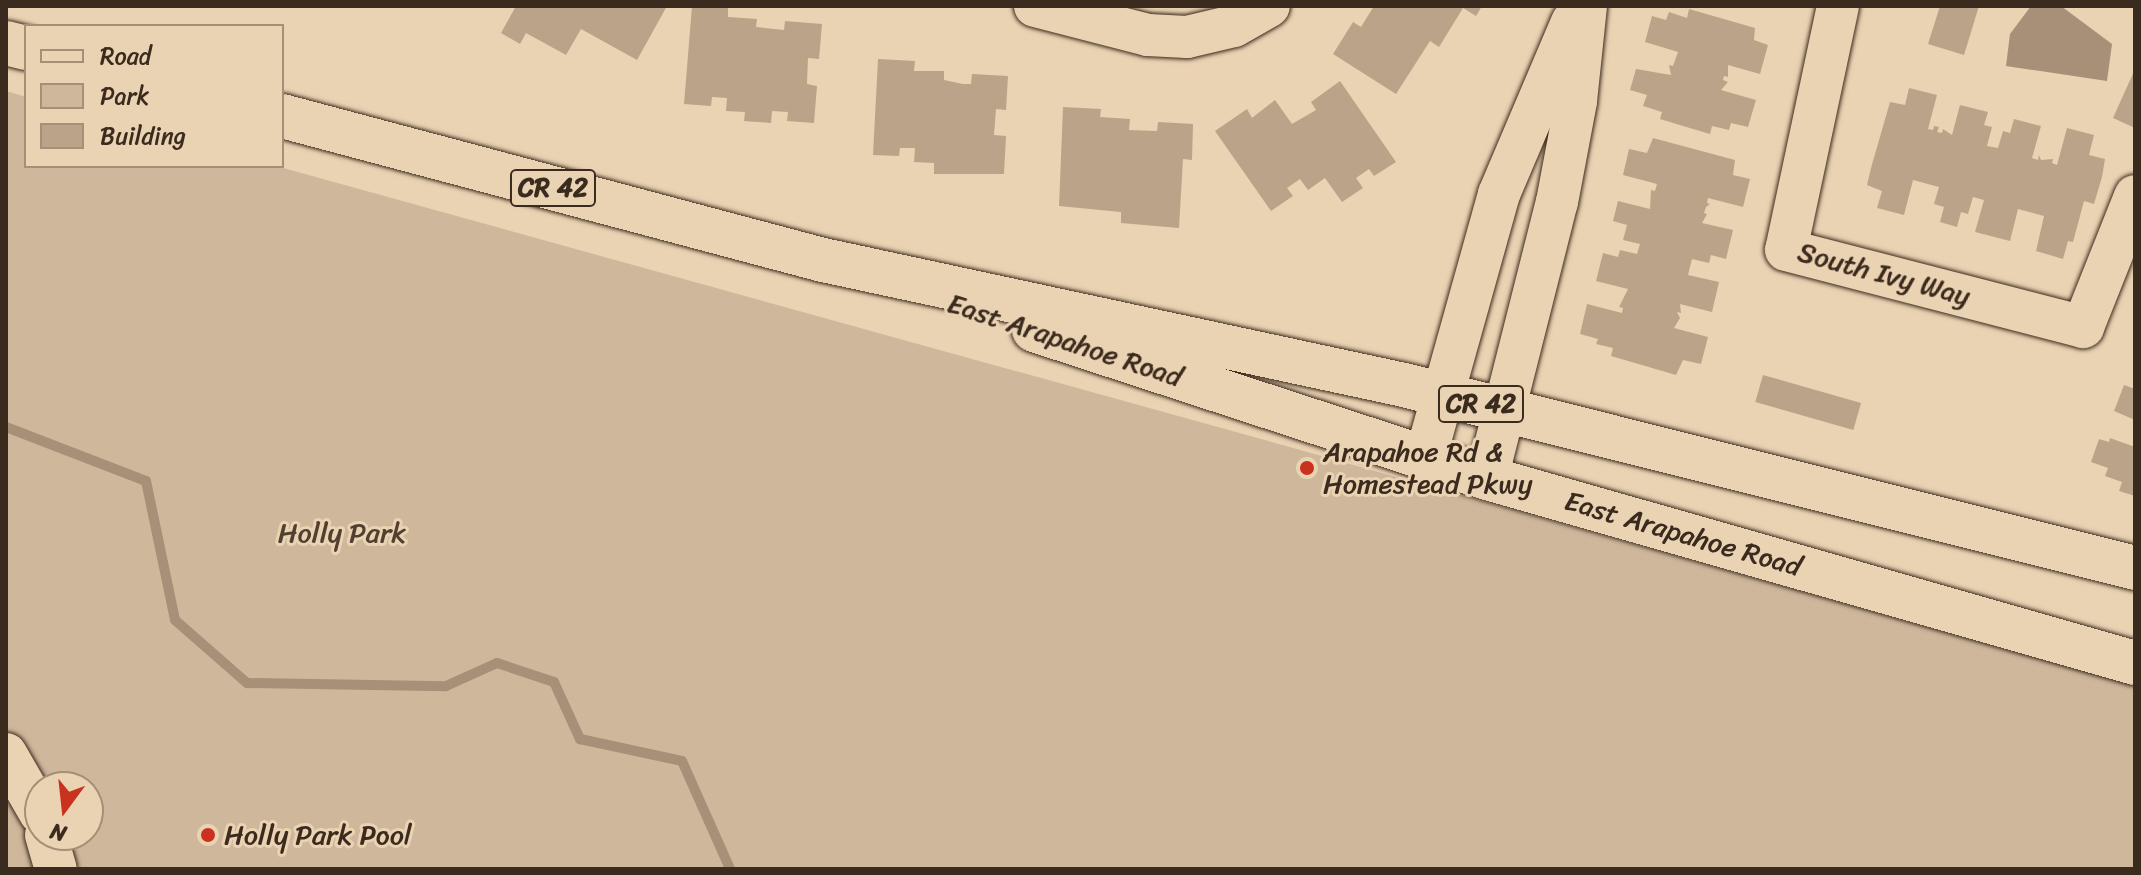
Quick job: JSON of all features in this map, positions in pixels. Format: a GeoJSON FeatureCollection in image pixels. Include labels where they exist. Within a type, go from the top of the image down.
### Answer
{"type":"FeatureCollection","features":[{"type":"Feature","properties":{"kind":"main road","name":"East Arapahoe Road"},"geometry":{"type":"LineString","coordinates":[[284,117],[823,260],[1442,395],[2135,568]]}},
{"type":"Feature","properties":{"kind":"main road","name":"East Arapahoe Road"},"geometry":{"type":"LineString","coordinates":[[823,260],[1425,459],[2135,663]]}},
{"type":"Feature","properties":{"kind":"street"},"geometry":{"type":"LineString","coordinates":[[1035,6],[1148,35],[1187,37],[1234,26],[1269,6]]}},
{"type":"Feature","properties":{"kind":"street"},"geometry":{"type":"LineString","coordinates":[[1425,459],[1499,194],[1580,6]]}},
{"type":"Feature","properties":{"kind":"street"},"geometry":{"type":"LineString","coordinates":[[1487,478],[1557,202],[1576,101],[1586,6]]}},
{"type":"Feature","properties":{"kind":"street","name":"South Ivy Way"},"geometry":{"type":"LineString","coordinates":[[1838,6],[1786,250],[2083,327],[2135,196]]}},
{"type":"Feature","properties":{"kind":"street"},"geometry":{"type":"LineString","coordinates":[[6,754],[24,785]]}},
{"type":"Feature","properties":{"kind":"green space","name":"Holly Park"},"geometry":{"type":"Polygon","coordinates":[[[6,91],[24,96],[24,168],[283,168],[1279,444],[2135,686],[2135,869],[6,869],[6,91]]]}},
{"type":"Feature","properties":{"kind":"shaded area"},"geometry":{"type":"Polygon","coordinates":[[[2031,6],[2061,6],[2112,44],[2107,81],[2006,66],[2010,34],[2031,6]]]}},
{"type":"Feature","properties":{"kind":"building"},"geometry":{"type":"Polygon","coordinates":[[[516,6],[667,6],[637,60],[581,29],[566,55],[526,33],[520,44],[501,33],[516,6]]]}},
{"type":"Feature","properties":{"kind":"building"},"geometry":{"type":"Polygon","coordinates":[[[692,6],[728,8],[728,17],[757,19],[756,27],[784,30],[785,21],[822,24],[819,59],[808,58],[807,84],[817,86],[814,123],[787,121],[788,112],[772,111],[771,123],[744,121],[745,112],[726,111],[727,98],[712,97],[711,106],[684,104],[692,6]]]}},
{"type":"Feature","properties":{"kind":"building"},"geometry":{"type":"Polygon","coordinates":[[[1374,6],[1482,6],[1476,16],[1463,8],[1439,47],[1430,41],[1396,94],[1333,54],[1353,22],[1361,27],[1374,6]]]}},
{"type":"Feature","properties":{"kind":"building"},"geometry":{"type":"Polygon","coordinates":[[[1940,6],[1979,6],[1964,55],[1928,44],[1940,6]]]}},
{"type":"Feature","properties":{"kind":"building"},"geometry":{"type":"Polygon","coordinates":[[[1689,9],[1755,28],[1754,40],[1768,45],[1760,74],[1728,65],[1728,77],[1724,76],[1723,80],[1728,82],[1721,90],[1756,100],[1748,127],[1731,123],[1729,130],[1712,126],[1710,134],[1660,119],[1662,112],[1643,106],[1647,95],[1630,90],[1636,69],[1671,75],[1669,65],[1673,66],[1678,52],[1645,42],[1652,16],[1666,20],[1669,12],[1687,18],[1689,9]]]}},
{"type":"Feature","properties":{"kind":"building"},"geometry":{"type":"Polygon","coordinates":[[[878,59],[915,61],[914,71],[944,71],[944,80],[963,84],[971,84],[972,74],[1008,76],[1006,110],[996,109],[994,135],[1006,136],[1004,174],[934,174],[934,163],[914,162],[915,148],[900,148],[899,156],[873,155],[878,59]]]}},
{"type":"Feature","properties":{"kind":"building"},"geometry":{"type":"Polygon","coordinates":[[[2135,69],[2135,128],[2113,118],[2135,69]]]}},
{"type":"Feature","properties":{"kind":"building"},"geometry":{"type":"Polygon","coordinates":[[[1340,81],[1396,162],[1374,176],[1369,169],[1356,178],[1363,188],[1342,202],[1325,178],[1308,190],[1300,179],[1287,188],[1293,196],[1271,211],[1215,131],[1247,109],[1252,118],[1275,100],[1292,124],[1316,110],[1311,102],[1340,81]]]}},
{"type":"Feature","properties":{"kind":"building"},"geometry":{"type":"Polygon","coordinates":[[[1909,88],[1937,95],[1928,129],[1939,127],[1937,132],[1942,133],[1943,129],[1952,135],[1960,105],[1988,112],[1984,125],[1992,127],[1987,146],[1998,148],[2003,131],[2010,133],[2014,119],[2041,126],[2032,158],[2038,160],[2039,155],[2041,160],[2053,159],[2052,163],[2057,165],[2067,128],[2094,135],[2089,155],[2105,159],[2102,177],[2094,204],[2084,201],[2073,242],[2068,241],[2063,259],[2036,251],[2044,216],[2018,209],[2010,241],[1975,232],[1984,200],[1973,197],[1968,214],[1961,212],[1957,227],[1940,222],[1944,207],[1934,204],[1939,187],[1913,180],[1904,215],[1877,208],[1882,191],[1867,185],[1871,168],[1890,102],[1905,105],[1909,88]]]}},
{"type":"Feature","properties":{"kind":"building"},"geometry":{"type":"Polygon","coordinates":[[[1063,107],[1101,109],[1100,117],[1130,119],[1129,130],[1157,131],[1158,122],[1193,124],[1192,160],[1183,159],[1179,228],[1121,223],[1121,212],[1059,206],[1063,107]]]}},
{"type":"Feature","properties":{"kind":"building"},"geometry":{"type":"Polygon","coordinates":[[[1653,138],[1735,160],[1733,175],[1750,179],[1743,207],[1708,198],[1707,203],[1710,204],[1706,207],[1704,213],[1707,214],[1702,223],[1733,230],[1726,259],[1711,255],[1709,263],[1692,259],[1688,275],[1719,282],[1712,312],[1680,304],[1681,313],[1677,312],[1680,318],[1674,328],[1708,337],[1701,364],[1683,360],[1676,375],[1611,356],[1613,348],[1596,344],[1598,339],[1580,334],[1587,304],[1622,313],[1623,308],[1619,307],[1628,289],[1596,281],[1603,253],[1618,257],[1620,250],[1637,254],[1640,244],[1623,240],[1627,225],[1613,221],[1618,201],[1650,209],[1651,190],[1655,191],[1657,184],[1623,175],[1629,149],[1647,153],[1653,138]]]}},
{"type":"Feature","properties":{"kind":"building"},"geometry":{"type":"Polygon","coordinates":[[[1763,375],[1861,403],[1853,430],[1755,402],[1763,375]]]}},
{"type":"Feature","properties":{"kind":"building"},"geometry":{"type":"Polygon","coordinates":[[[2124,385],[2135,389],[2135,420],[2114,411],[2124,385]]]}},
{"type":"Feature","properties":{"kind":"building"},"geometry":{"type":"Polygon","coordinates":[[[2110,438],[2135,447],[2135,496],[2119,491],[2122,482],[2105,476],[2108,468],[2091,462],[2099,439],[2109,442],[2110,438]]]}},
{"type":"Feature","properties":{"kind":"waterway"},"geometry":{"type":"LineString","coordinates":[[6,427],[146,481],[175,620],[247,683],[446,686],[497,663],[554,682],[580,739],[682,761],[730,869]]}},
{"type":"Feature","properties":{"kind":"place","name":"Arapahoe Rd & Homestead Pkwy"},"geometry":{"type":"Point","coordinates":[1307,468]}},
{"type":"Feature","properties":{"kind":"place","name":"Holly Park Pool"},"geometry":{"type":"Point","coordinates":[208,835]}}]}
